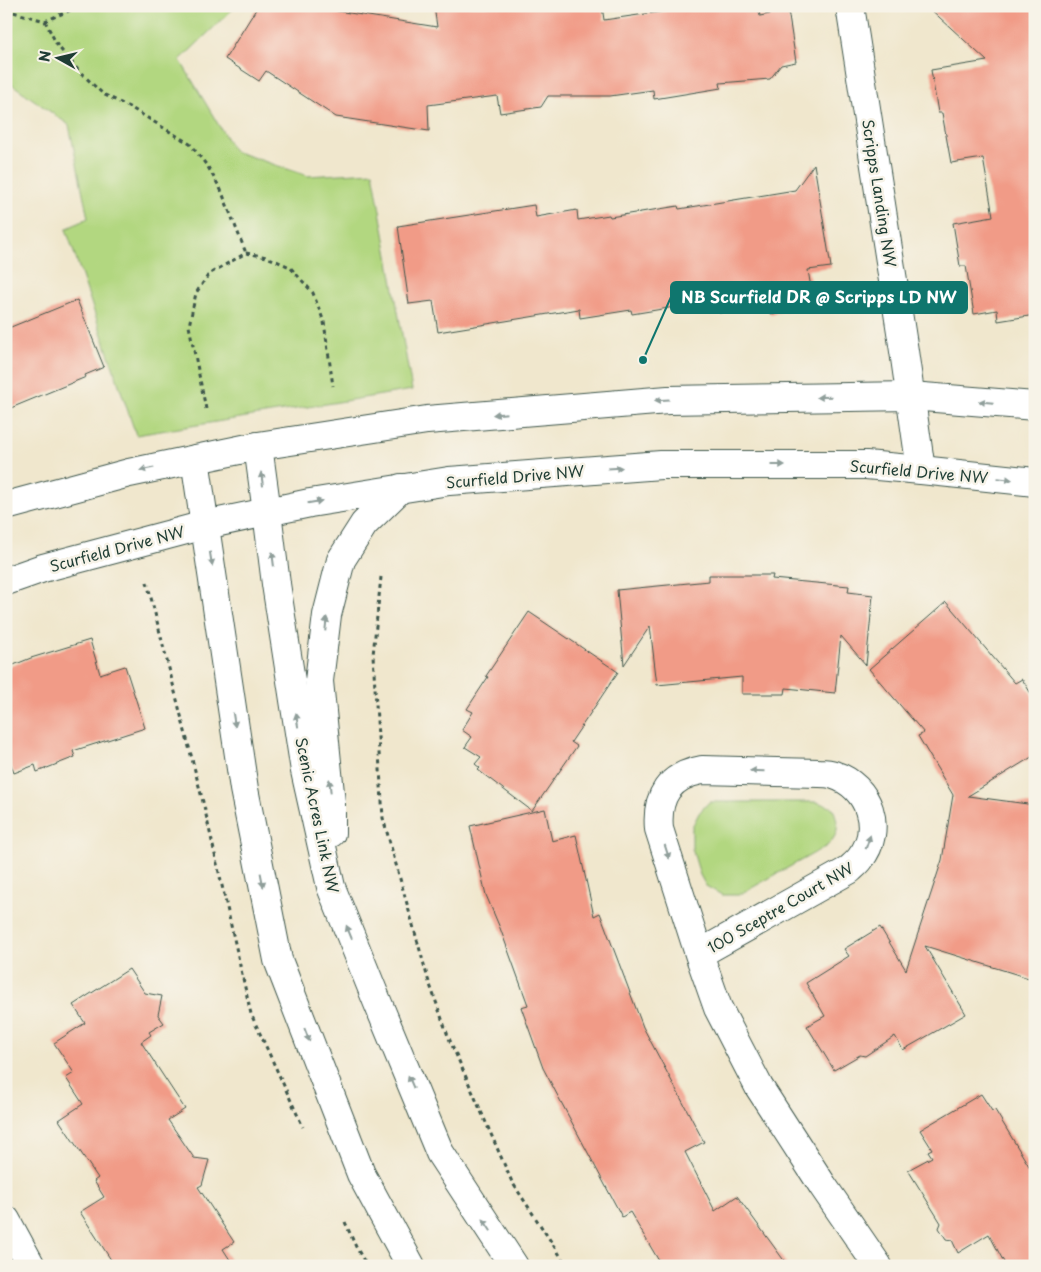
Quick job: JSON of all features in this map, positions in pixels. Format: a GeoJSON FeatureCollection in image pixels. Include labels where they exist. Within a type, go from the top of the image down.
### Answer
{"type":"FeatureCollection","features":[{"type":"Feature","properties":{"kind":"street","name":"Scripps Landing NW"},"geometry":{"type":"LineString","coordinates":[[850,6],[921,470]]}},
{"type":"Feature","properties":{"kind":"street"},"geometry":{"type":"LineString","coordinates":[[6,506],[129,474],[258,446],[427,420],[668,400],[911,396],[1035,406]]}},
{"type":"Feature","properties":{"kind":"street","name":"Scenic Acres Link NW"},"geometry":{"type":"LineString","coordinates":[[258,446],[276,584],[306,771],[331,887],[440,1153],[514,1266]]}},
{"type":"Feature","properties":{"kind":"street"},"geometry":{"type":"LineString","coordinates":[[195,459],[244,790],[278,960],[361,1174],[411,1266]]}},
{"type":"Feature","properties":{"kind":"street","name":"Scurfield Drive NW"},"geometry":{"type":"LineString","coordinates":[[6,580],[43,568],[206,525],[310,503],[449,481],[661,465],[866,465],[1035,482]]}},
{"type":"Feature","properties":{"kind":"street"},"geometry":{"type":"LineString","coordinates":[[331,887],[331,802],[320,681],[327,615],[341,560],[364,524],[401,488]]}},
{"type":"Feature","properties":{"kind":"street","name":"100 Sceptre Court NW"},"geometry":{"type":"LineString","coordinates":[[699,954],[849,870],[861,859],[868,845],[872,830],[871,814],[866,799],[857,788],[833,774],[826,773],[702,770],[689,773],[678,779],[661,800],[658,814],[659,829],[699,954],[718,1008],[759,1087],[823,1186],[878,1266]]}},
{"type":"Feature","properties":{"kind":"street"},"geometry":{"type":"LineString","coordinates":[[6,1220],[30,1266]]}},
{"type":"Feature","properties":{"kind":"path"},"geometry":{"type":"LineString","coordinates":[[6,10],[45,21],[80,6]]}},
{"type":"Feature","properties":{"kind":"path"},"geometry":{"type":"LineString","coordinates":[[45,21],[57,45],[78,70],[103,94],[133,109],[190,144],[208,167],[221,190],[246,253]]}},
{"type":"Feature","properties":{"kind":"path"},"geometry":{"type":"LineString","coordinates":[[206,409],[189,326],[196,293],[209,274],[246,253],[267,256],[290,267],[313,293],[324,322],[333,386]]}},
{"type":"Feature","properties":{"kind":"path"},"geometry":{"type":"LineString","coordinates":[[381,577],[373,655],[383,818],[428,979],[448,1036],[512,1182],[567,1266]]}},
{"type":"Feature","properties":{"kind":"green space"},"geometry":{"type":"Polygon","coordinates":[[[6,6],[236,6],[180,60],[234,151],[308,176],[373,172],[412,390],[136,435],[66,229],[88,218],[69,125],[6,80],[6,6]]]}},
{"type":"Feature","properties":{"kind":"green space"},"geometry":{"type":"Polygon","coordinates":[[[709,802],[817,802],[833,808],[837,829],[827,846],[739,895],[722,895],[706,886],[700,875],[692,848],[692,827],[699,813],[709,802]]]}},
{"type":"Feature","properties":{"kind":"building"},"geometry":{"type":"Polygon","coordinates":[[[258,6],[330,6],[337,11],[437,27],[434,6],[602,6],[604,20],[666,11],[665,6],[758,6],[760,16],[788,10],[796,62],[781,65],[770,79],[720,83],[721,88],[654,99],[653,90],[610,96],[548,96],[541,107],[500,113],[497,96],[428,105],[429,131],[336,117],[266,71],[259,81],[225,59],[258,6]]]}},
{"type":"Feature","properties":{"kind":"building"},"geometry":{"type":"Polygon","coordinates":[[[927,6],[1035,6],[1035,315],[998,321],[997,310],[974,314],[966,266],[960,266],[953,223],[993,216],[983,158],[951,163],[942,113],[938,113],[931,70],[987,61],[927,6]]]}},
{"type":"Feature","properties":{"kind":"building"},"geometry":{"type":"Polygon","coordinates":[[[814,164],[831,267],[808,270],[814,306],[770,314],[769,305],[719,313],[717,300],[632,314],[631,310],[580,318],[579,309],[438,332],[433,301],[409,304],[398,226],[534,205],[536,217],[577,210],[578,220],[678,206],[679,209],[795,190],[814,164]]]}},
{"type":"Feature","properties":{"kind":"building"},"geometry":{"type":"Polygon","coordinates":[[[77,300],[104,367],[85,375],[86,377],[6,410],[6,329],[77,300]]]}},
{"type":"Feature","properties":{"kind":"building"},"geometry":{"type":"Polygon","coordinates":[[[709,575],[773,575],[772,579],[849,586],[848,592],[873,595],[866,665],[841,636],[835,693],[786,688],[785,694],[742,694],[742,677],[657,685],[650,626],[624,665],[617,590],[709,581],[709,575]]]}},
{"type":"Feature","properties":{"kind":"building"},"geometry":{"type":"Polygon","coordinates":[[[946,602],[1015,683],[1022,679],[1035,700],[1035,755],[968,796],[1035,805],[1035,980],[925,946],[966,1014],[903,1050],[895,1036],[865,1056],[860,1055],[834,1070],[807,1026],[825,1016],[806,983],[849,956],[844,949],[880,927],[906,970],[942,860],[953,795],[918,736],[924,733],[869,669],[946,602]]]}},
{"type":"Feature","properties":{"kind":"building"},"geometry":{"type":"Polygon","coordinates":[[[529,612],[618,672],[571,742],[577,746],[532,811],[478,770],[480,768],[475,764],[481,757],[465,747],[472,737],[462,730],[473,712],[467,709],[488,677],[486,676],[529,612]]]}},
{"type":"Feature","properties":{"kind":"building"},"geometry":{"type":"Polygon","coordinates":[[[90,640],[100,674],[125,666],[145,728],[73,751],[75,757],[37,772],[35,765],[14,773],[6,751],[6,668],[31,658],[90,640]]]}},
{"type":"Feature","properties":{"kind":"building"},"geometry":{"type":"Polygon","coordinates":[[[545,809],[552,841],[576,835],[594,916],[600,913],[643,1027],[704,1142],[685,1152],[715,1211],[737,1196],[788,1266],[662,1266],[630,1212],[622,1217],[543,1068],[521,1007],[528,1005],[486,895],[470,826],[545,809]]]}},
{"type":"Feature","properties":{"kind":"building"},"geometry":{"type":"Polygon","coordinates":[[[129,969],[145,993],[162,996],[158,1015],[164,1023],[149,1032],[151,1035],[141,1042],[185,1109],[168,1120],[194,1158],[209,1160],[202,1185],[198,1187],[234,1242],[223,1249],[234,1266],[115,1266],[80,1212],[104,1197],[94,1181],[98,1178],[59,1120],[83,1104],[66,1078],[74,1073],[54,1043],[85,1023],[73,1005],[129,969]]]}},
{"type":"Feature","properties":{"kind":"building"},"geometry":{"type":"Polygon","coordinates":[[[981,1094],[992,1111],[995,1110],[1035,1176],[1035,1266],[1006,1266],[989,1234],[958,1253],[952,1240],[946,1239],[939,1228],[941,1223],[908,1170],[932,1157],[928,1151],[932,1149],[920,1130],[981,1094]]]}},
{"type":"Feature","properties":{"kind":"place","name":"NB Scurfield DR @ Scripps LD NW"},"geometry":{"type":"Point","coordinates":[643,360]}}]}
